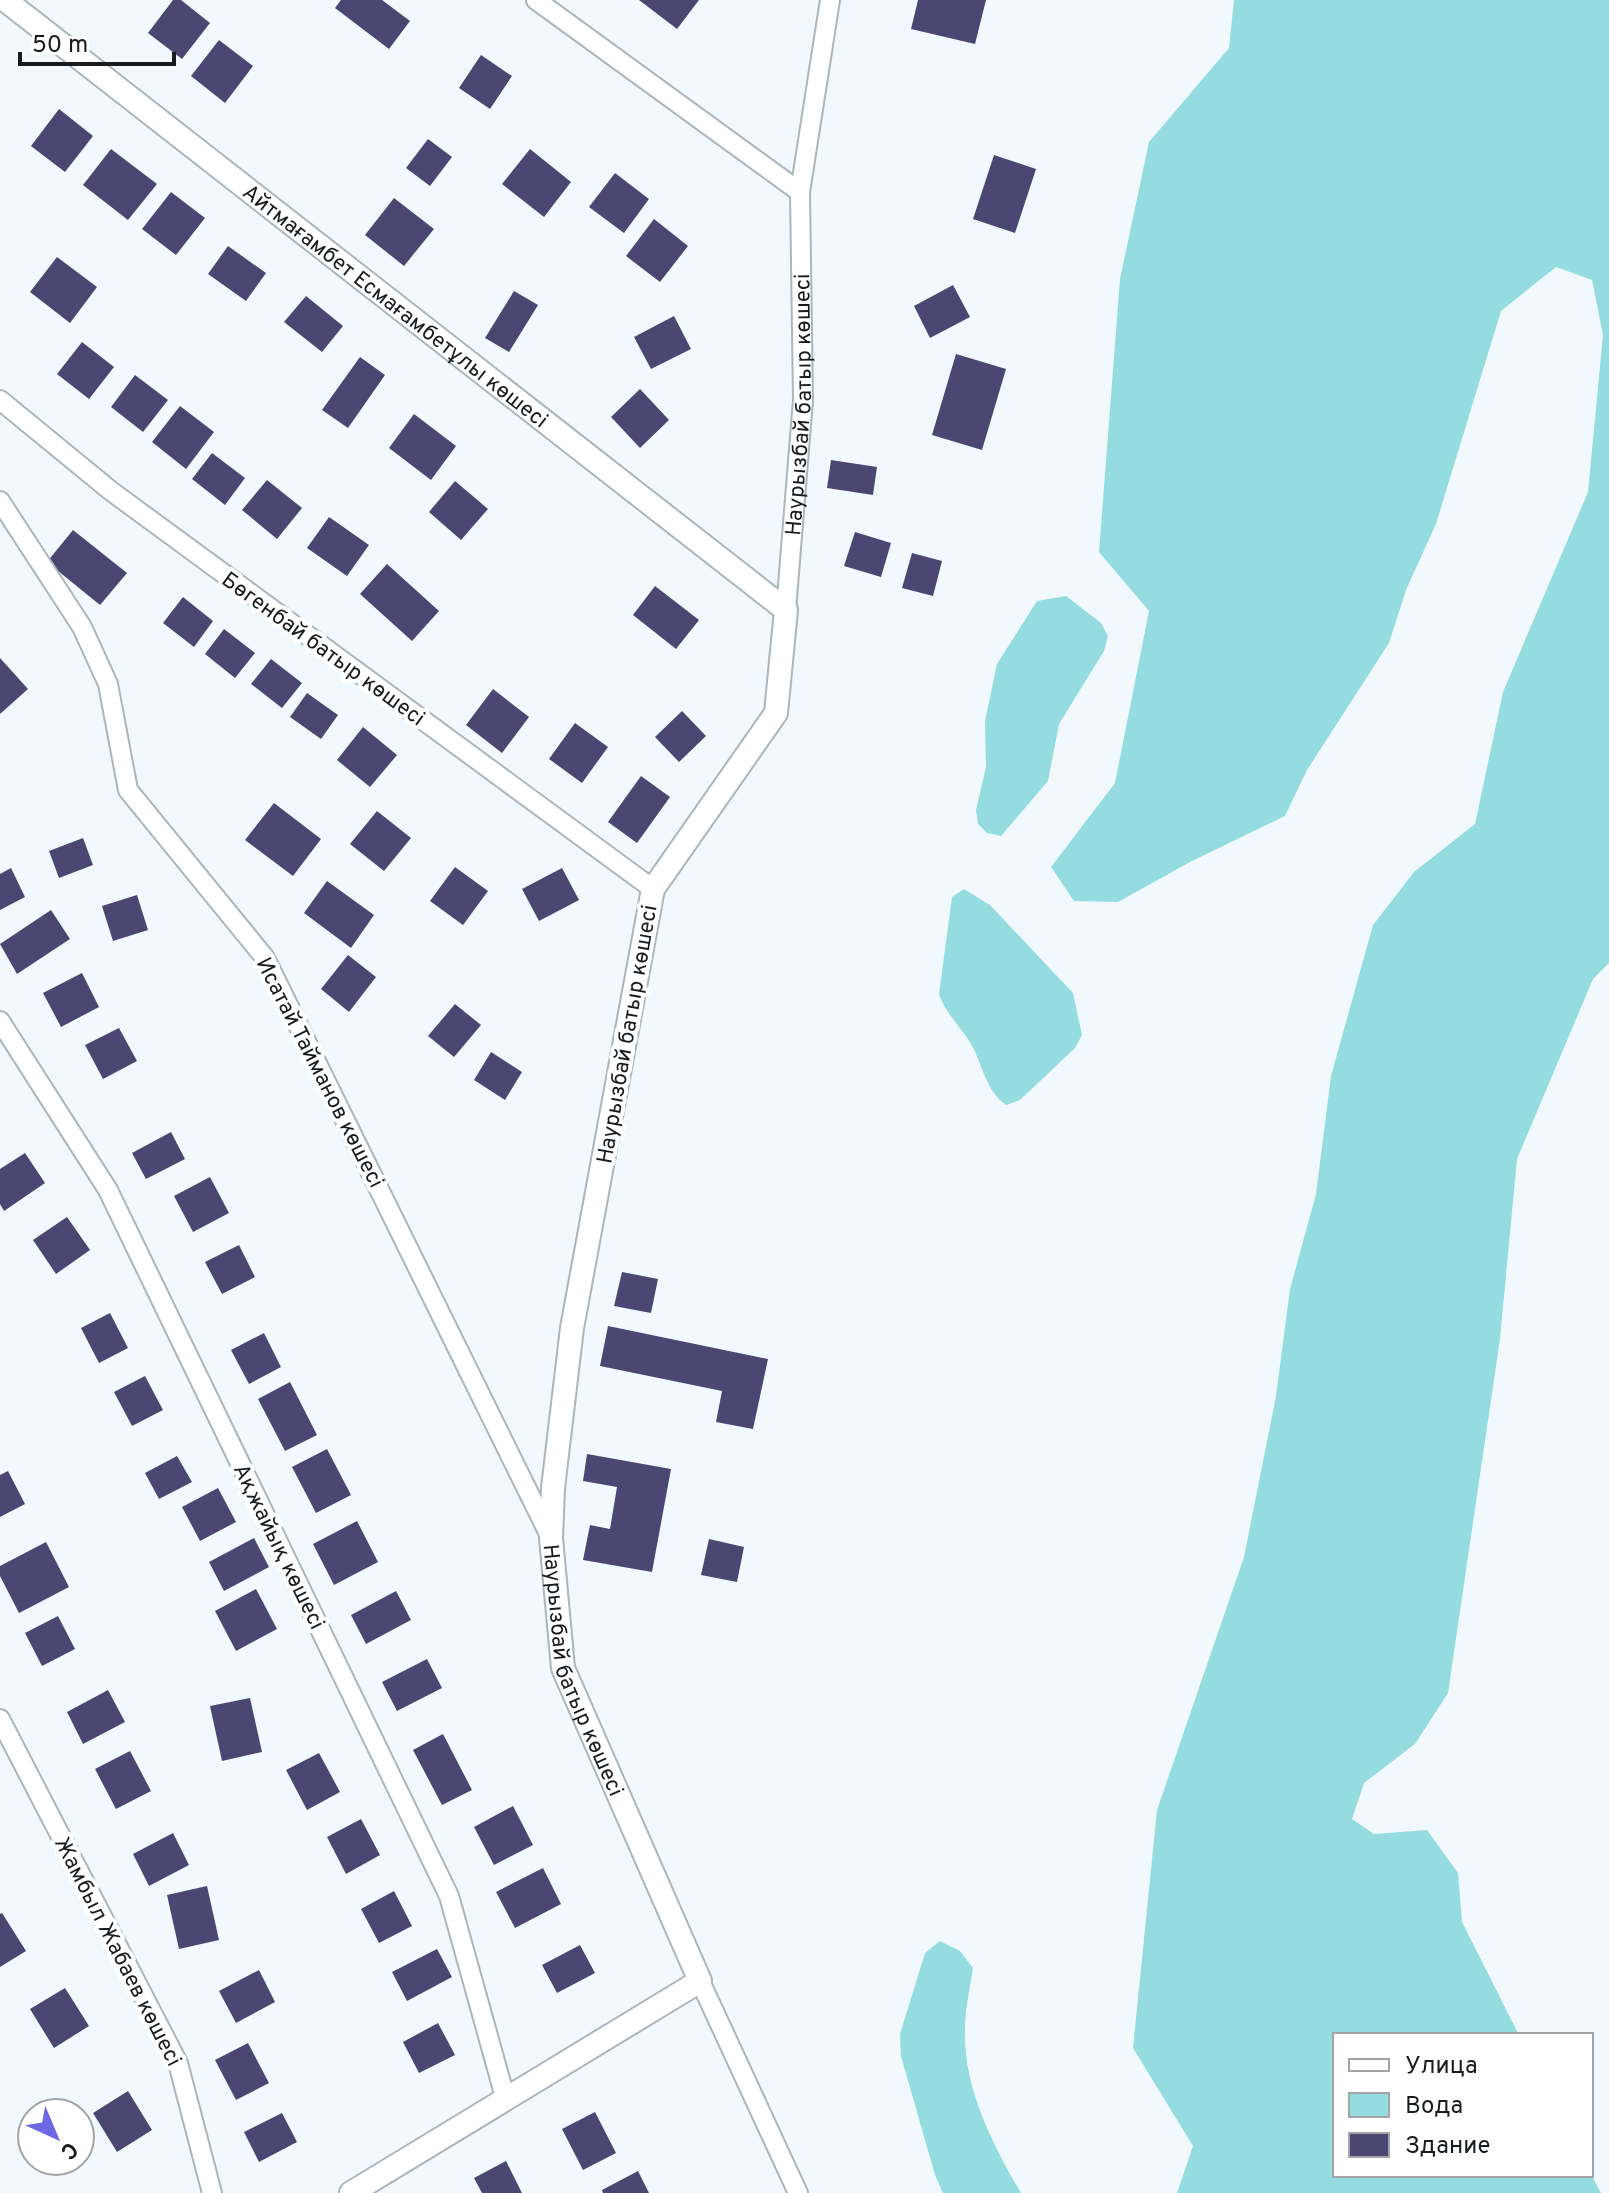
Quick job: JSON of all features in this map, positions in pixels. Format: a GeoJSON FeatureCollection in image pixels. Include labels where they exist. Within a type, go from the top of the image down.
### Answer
{"type":"FeatureCollection","features":[{"type":"Feature","properties":{"kind":"street","name":"Айтмағамбет Есмағамбетұлы көшесі"},"geometry":{"type":"LineString","coordinates":[[5,0],[786,610]]}},
{"type":"Feature","properties":{"kind":"street"},"geometry":{"type":"LineString","coordinates":[[536,0],[800,192]]}},
{"type":"Feature","properties":{"kind":"street","name":"Наурызбай батыр көшесі"},"geometry":{"type":"LineString","coordinates":[[700,1981],[563,1668],[551,1538],[553,1488],[572,1328],[653,889],[776,713],[803,400],[800,192],[830,0]]}},
{"type":"Feature","properties":{"kind":"street","name":"Бөгенбай батыр көшесі"},"geometry":{"type":"LineString","coordinates":[[0,400],[111,491],[653,889]]}},
{"type":"Feature","properties":{"kind":"street","name":"Исатай Тайманов көшесі"},"geometry":{"type":"LineString","coordinates":[[0,501],[82,627],[108,684],[128,790],[265,958],[551,1538]]}},
{"type":"Feature","properties":{"kind":"street","name":"Ақжайық көшесі"},"geometry":{"type":"LineString","coordinates":[[0,1021],[108,1190],[449,1896],[505,2097]]}},
{"type":"Feature","properties":{"kind":"street","name":"Жамбыл Жабаев көшесі"},"geometry":{"type":"LineString","coordinates":[[0,1719],[178,2063],[212,2193]]}},
{"type":"Feature","properties":{"kind":"street"},"geometry":{"type":"LineString","coordinates":[[351,2193],[700,1981],[798,2193]]}},
{"type":"Feature","properties":{"kind":"water"},"geometry":{"type":"Polygon","coordinates":[[[1234,0],[1609,0],[1609,963],[1593,979],[1517,1159],[1500,1339],[1448,1693],[1415,1744],[1364,1783],[1352,1819],[1374,1834],[1427,1830],[1458,1873],[1462,1922],[1518,2033],[1333,2033],[1333,2177],[1593,2177],[1601,2193],[1177,2193],[1193,2146],[1133,2048],[1157,1810],[1244,1557],[1276,1396],[1290,1289],[1316,1194],[1331,1076],[1373,925],[1414,872],[1475,824],[1503,692],[1588,492],[1603,335],[1592,280],[1556,267],[1501,311],[1436,524],[1406,590],[1389,643],[1307,770],[1285,816],[1190,862],[1118,902],[1074,901],[1051,867],[1115,783],[1149,611],[1099,552],[1120,279],[1149,142],[1229,48],[1234,0]]]}},
{"type":"Feature","properties":{"kind":"water"},"geometry":{"type":"Polygon","coordinates":[[[1066,596],[1101,623],[1108,636],[1104,651],[1059,724],[1048,781],[1001,836],[987,833],[978,824],[976,810],[986,767],[985,721],[997,664],[1037,601],[1066,596]]]}},
{"type":"Feature","properties":{"kind":"water"},"geometry":{"type":"Polygon","coordinates":[[[964,889],[990,905],[1073,993],[1082,1035],[1075,1048],[1020,1100],[1006,1105],[993,1092],[971,1044],[939,994],[952,897],[964,889]]]}},
{"type":"Feature","properties":{"kind":"water"},"geometry":{"type":"Polygon","coordinates":[[[940,1941],[960,1951],[973,1968],[965,2022],[969,2073],[990,2135],[1021,2193],[943,2193],[935,2175],[901,2056],[900,2034],[925,1953],[940,1941]]]}},
{"type":"Feature","properties":{"kind":"building"},"geometry":{"type":"Polygon","coordinates":[[[173,0],[181,0],[210,23],[182,59],[148,33],[173,0]]]}},
{"type":"Feature","properties":{"kind":"building"},"geometry":{"type":"Polygon","coordinates":[[[341,0],[382,0],[410,21],[389,49],[335,8],[341,0]]]}},
{"type":"Feature","properties":{"kind":"building"},"geometry":{"type":"Polygon","coordinates":[[[639,0],[699,0],[677,29],[639,0]]]}},
{"type":"Feature","properties":{"kind":"building"},"geometry":{"type":"Polygon","coordinates":[[[918,0],[986,0],[975,44],[911,29],[918,0]]]}},
{"type":"Feature","properties":{"kind":"building"},"geometry":{"type":"Polygon","coordinates":[[[219,40],[253,66],[225,103],[191,76],[219,40]]]}},
{"type":"Feature","properties":{"kind":"building"},"geometry":{"type":"Polygon","coordinates":[[[481,55],[512,76],[490,109],[459,88],[481,55]]]}},
{"type":"Feature","properties":{"kind":"building"},"geometry":{"type":"Polygon","coordinates":[[[59,109],[93,136],[65,172],[31,146],[59,109]]]}},
{"type":"Feature","properties":{"kind":"building"},"geometry":{"type":"Polygon","coordinates":[[[428,139],[452,157],[430,186],[406,168],[428,139]]]}},
{"type":"Feature","properties":{"kind":"building"},"geometry":{"type":"Polygon","coordinates":[[[111,149],[157,184],[128,220],[83,185],[111,149]]]}},
{"type":"Feature","properties":{"kind":"building"},"geometry":{"type":"Polygon","coordinates":[[[530,149],[571,182],[544,217],[502,184],[530,149]]]}},
{"type":"Feature","properties":{"kind":"building"},"geometry":{"type":"Polygon","coordinates":[[[994,155],[1036,169],[1015,233],[973,219],[994,155]]]}},
{"type":"Feature","properties":{"kind":"building"},"geometry":{"type":"Polygon","coordinates":[[[615,173],[649,199],[624,233],[589,207],[615,173]]]}},
{"type":"Feature","properties":{"kind":"building"},"geometry":{"type":"Polygon","coordinates":[[[171,192],[205,218],[176,255],[142,229],[171,192]]]}},
{"type":"Feature","properties":{"kind":"building"},"geometry":{"type":"Polygon","coordinates":[[[394,198],[434,229],[404,266],[365,235],[394,198]]]}},
{"type":"Feature","properties":{"kind":"building"},"geometry":{"type":"Polygon","coordinates":[[[654,219],[688,246],[660,282],[626,256],[654,219]]]}},
{"type":"Feature","properties":{"kind":"building"},"geometry":{"type":"Polygon","coordinates":[[[228,246],[266,273],[246,301],[208,274],[228,246]]]}},
{"type":"Feature","properties":{"kind":"building"},"geometry":{"type":"Polygon","coordinates":[[[57,257],[97,287],[70,323],[30,292],[57,257]]]}},
{"type":"Feature","properties":{"kind":"building"},"geometry":{"type":"Polygon","coordinates":[[[953,285],[970,317],[930,338],[914,306],[953,285]]]}},
{"type":"Feature","properties":{"kind":"building"},"geometry":{"type":"Polygon","coordinates":[[[514,291],[538,305],[509,352],[485,338],[514,291]]]}},
{"type":"Feature","properties":{"kind":"building"},"geometry":{"type":"Polygon","coordinates":[[[306,296],[343,326],[322,352],[284,322],[306,296]]]}},
{"type":"Feature","properties":{"kind":"building"},"geometry":{"type":"Polygon","coordinates":[[[674,316],[691,349],[651,369],[634,337],[674,316]]]}},
{"type":"Feature","properties":{"kind":"building"},"geometry":{"type":"Polygon","coordinates":[[[82,342],[114,367],[89,399],[57,374],[82,342]]]}},
{"type":"Feature","properties":{"kind":"building"},"geometry":{"type":"Polygon","coordinates":[[[956,354],[1006,369],[982,450],[932,435],[956,354]]]}},
{"type":"Feature","properties":{"kind":"building"},"geometry":{"type":"Polygon","coordinates":[[[360,357],[385,375],[348,428],[322,410],[360,357]]]}},
{"type":"Feature","properties":{"kind":"building"},"geometry":{"type":"Polygon","coordinates":[[[135,375],[168,400],[143,432],[111,407],[135,375]]]}},
{"type":"Feature","properties":{"kind":"building"},"geometry":{"type":"Polygon","coordinates":[[[640,389],[669,420],[640,448],[611,417],[640,389]]]}},
{"type":"Feature","properties":{"kind":"building"},"geometry":{"type":"Polygon","coordinates":[[[180,406],[214,432],[186,469],[152,442],[180,406]]]}},
{"type":"Feature","properties":{"kind":"building"},"geometry":{"type":"Polygon","coordinates":[[[414,414],[456,446],[431,480],[389,448],[414,414]]]}},
{"type":"Feature","properties":{"kind":"building"},"geometry":{"type":"Polygon","coordinates":[[[212,453],[245,478],[225,505],[192,479],[212,453]]]}},
{"type":"Feature","properties":{"kind":"building"},"geometry":{"type":"Polygon","coordinates":[[[831,460],[877,467],[873,495],[827,488],[831,460]]]}},
{"type":"Feature","properties":{"kind":"building"},"geometry":{"type":"Polygon","coordinates":[[[267,480],[302,508],[277,539],[242,510],[267,480]]]}},
{"type":"Feature","properties":{"kind":"building"},"geometry":{"type":"Polygon","coordinates":[[[455,481],[488,509],[461,540],[429,512],[455,481]]]}},
{"type":"Feature","properties":{"kind":"building"},"geometry":{"type":"Polygon","coordinates":[[[329,517],[369,545],[347,576],[307,548],[329,517]]]}},
{"type":"Feature","properties":{"kind":"building"},"geometry":{"type":"Polygon","coordinates":[[[73,530],[127,573],[100,605],[47,562],[73,530]]]}},
{"type":"Feature","properties":{"kind":"building"},"geometry":{"type":"Polygon","coordinates":[[[855,532],[891,543],[881,577],[844,566],[855,532]]]}},
{"type":"Feature","properties":{"kind":"building"},"geometry":{"type":"Polygon","coordinates":[[[912,553],[942,561],[933,596],[902,588],[912,553]]]}},
{"type":"Feature","properties":{"kind":"building"},"geometry":{"type":"Polygon","coordinates":[[[387,564],[439,611],[412,641],[360,594],[387,564]]]}},
{"type":"Feature","properties":{"kind":"building"},"geometry":{"type":"Polygon","coordinates":[[[655,586],[699,620],[676,649],[633,615],[655,586]]]}},
{"type":"Feature","properties":{"kind":"building"},"geometry":{"type":"Polygon","coordinates":[[[183,597],[213,621],[194,647],[163,623],[183,597]]]}},
{"type":"Feature","properties":{"kind":"building"},"geometry":{"type":"Polygon","coordinates":[[[224,629],[255,653],[235,678],[205,654],[224,629]]]}},
{"type":"Feature","properties":{"kind":"building"},"geometry":{"type":"Polygon","coordinates":[[[0,658],[28,689],[0,714],[0,658]]]}},
{"type":"Feature","properties":{"kind":"building"},"geometry":{"type":"Polygon","coordinates":[[[271,659],[302,683],[282,708],[251,684],[271,659]]]}},
{"type":"Feature","properties":{"kind":"building"},"geometry":{"type":"Polygon","coordinates":[[[493,689],[529,717],[502,753],[466,725],[493,689]]]}},
{"type":"Feature","properties":{"kind":"building"},"geometry":{"type":"Polygon","coordinates":[[[307,693],[338,715],[321,739],[290,717],[307,693]]]}},
{"type":"Feature","properties":{"kind":"building"},"geometry":{"type":"Polygon","coordinates":[[[682,711],[706,736],[679,762],[655,737],[682,711]]]}},
{"type":"Feature","properties":{"kind":"building"},"geometry":{"type":"Polygon","coordinates":[[[575,723],[608,747],[582,783],[549,759],[575,723]]]}},
{"type":"Feature","properties":{"kind":"building"},"geometry":{"type":"Polygon","coordinates":[[[363,727],[397,755],[370,787],[337,760],[363,727]]]}},
{"type":"Feature","properties":{"kind":"building"},"geometry":{"type":"Polygon","coordinates":[[[641,776],[670,797],[637,843],[608,822],[641,776]]]}},
{"type":"Feature","properties":{"kind":"building"},"geometry":{"type":"Polygon","coordinates":[[[274,803],[321,839],[293,876],[245,840],[274,803]]]}},
{"type":"Feature","properties":{"kind":"building"},"geometry":{"type":"Polygon","coordinates":[[[377,811],[411,838],[384,871],[350,844],[377,811]]]}},
{"type":"Feature","properties":{"kind":"building"},"geometry":{"type":"Polygon","coordinates":[[[83,838],[93,865],[59,878],[49,851],[83,838]]]}},
{"type":"Feature","properties":{"kind":"building"},"geometry":{"type":"Polygon","coordinates":[[[455,867],[488,891],[463,925],[430,901],[455,867]]]}},
{"type":"Feature","properties":{"kind":"building"},"geometry":{"type":"Polygon","coordinates":[[[11,868],[25,897],[0,910],[0,874],[11,868]]]}},
{"type":"Feature","properties":{"kind":"building"},"geometry":{"type":"Polygon","coordinates":[[[562,868],[579,900],[539,921],[522,889],[562,868]]]}},
{"type":"Feature","properties":{"kind":"building"},"geometry":{"type":"Polygon","coordinates":[[[327,881],[374,915],[351,948],[304,913],[327,881]]]}},
{"type":"Feature","properties":{"kind":"building"},"geometry":{"type":"Polygon","coordinates":[[[137,895],[148,930],[113,941],[102,906],[137,895]]]}},
{"type":"Feature","properties":{"kind":"building"},"geometry":{"type":"Polygon","coordinates":[[[51,910],[70,939],[17,974],[0,944],[51,910]]]}},
{"type":"Feature","properties":{"kind":"building"},"geometry":{"type":"Polygon","coordinates":[[[348,955],[376,977],[349,1012],[321,989],[348,955]]]}},
{"type":"Feature","properties":{"kind":"building"},"geometry":{"type":"Polygon","coordinates":[[[82,973],[99,1007],[61,1027],[43,993],[82,973]]]}},
{"type":"Feature","properties":{"kind":"building"},"geometry":{"type":"Polygon","coordinates":[[[455,1004],[481,1025],[454,1057],[428,1036],[455,1004]]]}},
{"type":"Feature","properties":{"kind":"building"},"geometry":{"type":"Polygon","coordinates":[[[119,1028],[137,1061],[103,1079],[85,1045],[119,1028]]]}},
{"type":"Feature","properties":{"kind":"building"},"geometry":{"type":"Polygon","coordinates":[[[491,1052],[522,1072],[505,1100],[474,1080],[491,1052]]]}},
{"type":"Feature","properties":{"kind":"building"},"geometry":{"type":"Polygon","coordinates":[[[171,1132],[185,1159],[146,1179],[132,1153],[171,1132]]]}},
{"type":"Feature","properties":{"kind":"building"},"geometry":{"type":"Polygon","coordinates":[[[25,1153],[45,1183],[4,1211],[0,1204],[0,1169],[25,1153]]]}},
{"type":"Feature","properties":{"kind":"building"},"geometry":{"type":"Polygon","coordinates":[[[210,1177],[229,1213],[193,1232],[174,1196],[210,1177]]]}},
{"type":"Feature","properties":{"kind":"building"},"geometry":{"type":"Polygon","coordinates":[[[67,1217],[90,1250],[56,1274],[33,1240],[67,1217]]]}},
{"type":"Feature","properties":{"kind":"building"},"geometry":{"type":"Polygon","coordinates":[[[239,1245],[255,1277],[222,1294],[205,1262],[239,1245]]]}},
{"type":"Feature","properties":{"kind":"building"},"geometry":{"type":"Polygon","coordinates":[[[622,1272],[658,1279],[651,1313],[614,1306],[622,1272]]]}},
{"type":"Feature","properties":{"kind":"building"},"geometry":{"type":"Polygon","coordinates":[[[110,1313],[128,1348],[99,1363],[81,1328],[110,1313]]]}},
{"type":"Feature","properties":{"kind":"building"},"geometry":{"type":"Polygon","coordinates":[[[608,1326],[768,1359],[753,1429],[716,1422],[722,1391],[600,1366],[608,1326]]]}},
{"type":"Feature","properties":{"kind":"building"},"geometry":{"type":"Polygon","coordinates":[[[264,1333],[281,1367],[249,1384],[231,1350],[264,1333]]]}},
{"type":"Feature","properties":{"kind":"building"},"geometry":{"type":"Polygon","coordinates":[[[145,1376],[163,1410],[132,1426],[114,1392],[145,1376]]]}},
{"type":"Feature","properties":{"kind":"building"},"geometry":{"type":"Polygon","coordinates":[[[290,1382],[317,1435],[285,1451],[258,1399],[290,1382]]]}},
{"type":"Feature","properties":{"kind":"building"},"geometry":{"type":"Polygon","coordinates":[[[327,1449],[351,1495],[316,1513],[292,1467],[327,1449]]]}},
{"type":"Feature","properties":{"kind":"building"},"geometry":{"type":"Polygon","coordinates":[[[587,1454],[671,1469],[652,1572],[583,1560],[590,1525],[610,1529],[617,1487],[583,1481],[587,1454]]]}},
{"type":"Feature","properties":{"kind":"building"},"geometry":{"type":"Polygon","coordinates":[[[177,1456],[192,1482],[159,1499],[145,1473],[177,1456]]]}},
{"type":"Feature","properties":{"kind":"building"},"geometry":{"type":"Polygon","coordinates":[[[8,1471],[25,1504],[0,1517],[0,1475],[8,1471]]]}},
{"type":"Feature","properties":{"kind":"building"},"geometry":{"type":"Polygon","coordinates":[[[218,1488],[236,1522],[200,1541],[182,1507],[218,1488]]]}},
{"type":"Feature","properties":{"kind":"building"},"geometry":{"type":"Polygon","coordinates":[[[357,1521],[378,1562],[334,1585],[313,1544],[357,1521]]]}},
{"type":"Feature","properties":{"kind":"building"},"geometry":{"type":"Polygon","coordinates":[[[254,1538],[269,1567],[224,1591],[209,1562],[254,1538]]]}},
{"type":"Feature","properties":{"kind":"building"},"geometry":{"type":"Polygon","coordinates":[[[709,1539],[744,1547],[737,1582],[701,1575],[709,1539]]]}},
{"type":"Feature","properties":{"kind":"building"},"geometry":{"type":"Polygon","coordinates":[[[46,1542],[69,1587],[19,1613],[0,1576],[0,1566],[46,1542]]]}},
{"type":"Feature","properties":{"kind":"building"},"geometry":{"type":"Polygon","coordinates":[[[256,1589],[277,1629],[236,1651],[215,1611],[256,1589]]]}},
{"type":"Feature","properties":{"kind":"building"},"geometry":{"type":"Polygon","coordinates":[[[396,1591],[411,1620],[366,1644],[351,1615],[396,1591]]]}},
{"type":"Feature","properties":{"kind":"building"},"geometry":{"type":"Polygon","coordinates":[[[58,1616],[75,1649],[42,1666],[25,1633],[58,1616]]]}},
{"type":"Feature","properties":{"kind":"building"},"geometry":{"type":"Polygon","coordinates":[[[427,1659],[442,1688],[397,1711],[382,1682],[427,1659]]]}},
{"type":"Feature","properties":{"kind":"building"},"geometry":{"type":"Polygon","coordinates":[[[108,1690],[125,1722],[83,1744],[67,1712],[108,1690]]]}},
{"type":"Feature","properties":{"kind":"building"},"geometry":{"type":"Polygon","coordinates":[[[250,1698],[262,1752],[222,1761],[210,1706],[250,1698]]]}},
{"type":"Feature","properties":{"kind":"building"},"geometry":{"type":"Polygon","coordinates":[[[443,1734],[472,1790],[442,1805],[413,1750],[443,1734]]]}},
{"type":"Feature","properties":{"kind":"building"},"geometry":{"type":"Polygon","coordinates":[[[130,1751],[151,1791],[116,1809],[95,1769],[130,1751]]]}},
{"type":"Feature","properties":{"kind":"building"},"geometry":{"type":"Polygon","coordinates":[[[319,1753],[340,1792],[307,1810],[286,1770],[319,1753]]]}},
{"type":"Feature","properties":{"kind":"building"},"geometry":{"type":"Polygon","coordinates":[[[513,1806],[533,1845],[494,1865],[474,1827],[513,1806]]]}},
{"type":"Feature","properties":{"kind":"building"},"geometry":{"type":"Polygon","coordinates":[[[361,1819],[380,1855],[346,1874],[327,1837],[361,1819]]]}},
{"type":"Feature","properties":{"kind":"building"},"geometry":{"type":"Polygon","coordinates":[[[173,1833],[189,1865],[149,1886],[133,1854],[173,1833]]]}},
{"type":"Feature","properties":{"kind":"building"},"geometry":{"type":"Polygon","coordinates":[[[543,1868],[561,1904],[515,1928],[496,1892],[543,1868]]]}},
{"type":"Feature","properties":{"kind":"building"},"geometry":{"type":"Polygon","coordinates":[[[207,1886],[219,1940],[179,1949],[167,1895],[207,1886]]]}},
{"type":"Feature","properties":{"kind":"building"},"geometry":{"type":"Polygon","coordinates":[[[394,1891],[412,1926],[379,1943],[361,1909],[394,1891]]]}},
{"type":"Feature","properties":{"kind":"building"},"geometry":{"type":"Polygon","coordinates":[[[0,1914],[26,1951],[0,1967],[0,1914]]]}},
{"type":"Feature","properties":{"kind":"building"},"geometry":{"type":"Polygon","coordinates":[[[580,1945],[595,1973],[557,1993],[542,1965],[580,1945]]]}},
{"type":"Feature","properties":{"kind":"building"},"geometry":{"type":"Polygon","coordinates":[[[437,1949],[452,1977],[407,2001],[392,1972],[437,1949]]]}},
{"type":"Feature","properties":{"kind":"building"},"geometry":{"type":"Polygon","coordinates":[[[259,1970],[275,2002],[236,2023],[219,1991],[259,1970]]]}},
{"type":"Feature","properties":{"kind":"building"},"geometry":{"type":"Polygon","coordinates":[[[65,1988],[89,2026],[54,2048],[30,2009],[65,1988]]]}},
{"type":"Feature","properties":{"kind":"building"},"geometry":{"type":"Polygon","coordinates":[[[438,2023],[455,2055],[419,2073],[403,2042],[438,2023]]]}},
{"type":"Feature","properties":{"kind":"building"},"geometry":{"type":"Polygon","coordinates":[[[248,2043],[269,2083],[236,2100],[215,2060],[248,2043]]]}},
{"type":"Feature","properties":{"kind":"building"},"geometry":{"type":"Polygon","coordinates":[[[128,2091],[152,2130],[117,2152],[96,2118],[96,2111],[128,2091]]]}},
{"type":"Feature","properties":{"kind":"building"},"geometry":{"type":"Polygon","coordinates":[[[595,2112],[616,2153],[583,2170],[562,2129],[595,2112]]]}},
{"type":"Feature","properties":{"kind":"building"},"geometry":{"type":"Polygon","coordinates":[[[282,2113],[297,2142],[259,2162],[244,2132],[282,2113]]]}},
{"type":"Feature","properties":{"kind":"building"},"geometry":{"type":"Polygon","coordinates":[[[506,2161],[522,2193],[482,2193],[474,2178],[506,2161]]]}},
{"type":"Feature","properties":{"kind":"building"},"geometry":{"type":"Polygon","coordinates":[[[638,2171],[649,2193],[603,2193],[602,2190],[638,2171]]]}}]}
